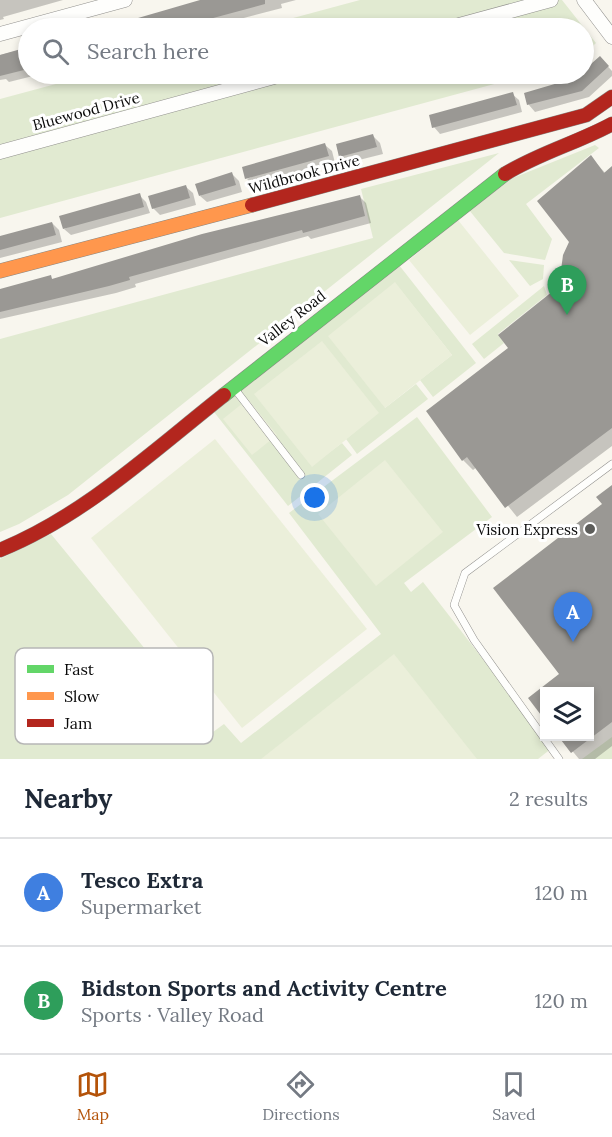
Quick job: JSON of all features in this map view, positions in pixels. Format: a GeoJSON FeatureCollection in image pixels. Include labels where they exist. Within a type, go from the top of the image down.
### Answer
{"type":"FeatureCollection","features":[{"type":"Feature","properties":{"kind":"street"},"geometry":{"type":"LineString","coordinates":[[59,18],[125,0]]}},
{"type":"Feature","properties":{"kind":"street"},"geometry":{"type":"LineString","coordinates":[[485,18],[551,0]]}},
{"type":"Feature","properties":{"kind":"street"},"geometry":{"type":"LineString","coordinates":[[584,0],[612,37]]}},
{"type":"Feature","properties":{"kind":"street"},"geometry":{"type":"LineString","coordinates":[[0,34],[18,29]]}},
{"type":"Feature","properties":{"kind":"street","name":"Bluewood Drive"},"geometry":{"type":"LineString","coordinates":[[0,152],[248,84]]}},
{"type":"Feature","properties":{"kind":"street","name":"Wildbrook Drive"},"geometry":{"type":"LineString","coordinates":[[0,272],[503,139],[586,115],[612,97]]}},
{"type":"Feature","properties":{"kind":"street","name":"Valley Road"},"geometry":{"type":"LineString","coordinates":[[0,550],[32,537],[81,507],[502,176],[533,158],[578,142],[612,124]]}},
{"type":"Feature","properties":{"kind":"lane"},"geometry":{"type":"LineString","coordinates":[[232,386],[301,475]]}},
{"type":"Feature","properties":{"kind":"lane"},"geometry":{"type":"LineString","coordinates":[[559,759],[474,640],[454,605],[465,573],[612,464]]}},
{"type":"Feature","properties":{"kind":"green space"},"geometry":{"type":"Polygon","coordinates":[[[360,0],[562,0],[576,18],[293,18],[360,0]]]}},
{"type":"Feature","properties":{"kind":"green space"},"geometry":{"type":"Polygon","coordinates":[[[56,84],[494,84],[0,218],[0,99],[56,84]]]}},
{"type":"Feature","properties":{"kind":"green space"},"geometry":{"type":"Polygon","coordinates":[[[595,145],[599,148],[526,204],[552,239],[545,260],[504,253],[469,210],[513,178],[595,145]]]}},
{"type":"Feature","properties":{"kind":"green space"},"geometry":{"type":"Polygon","coordinates":[[[499,153],[68,495],[19,524],[0,532],[0,339],[373,238],[361,189],[499,153]]]}},
{"type":"Feature","properties":{"kind":"green space"},"geometry":{"type":"Polygon","coordinates":[[[458,220],[519,296],[470,335],[409,260],[458,220]]]}},
{"type":"Feature","properties":{"kind":"green space"},"geometry":{"type":"Polygon","coordinates":[[[509,260],[544,265],[543,279],[530,286],[509,260]]]}},
{"type":"Feature","properties":{"kind":"green space"},"geometry":{"type":"Polygon","coordinates":[[[399,265],[476,363],[433,397],[420,380],[452,355],[395,283],[385,408],[416,384],[428,399],[357,454],[346,439],[378,413],[311,466],[342,443],[352,455],[288,506],[214,412],[399,265]]]}},
{"type":"Feature","properties":{"kind":"green space"},"geometry":{"type":"Polygon","coordinates":[[[395,282],[452,355],[385,408],[328,336],[395,282]]]}},
{"type":"Feature","properties":{"kind":"green space"},"geometry":{"type":"Polygon","coordinates":[[[544,286],[547,295],[498,334],[504,343],[484,359],[472,344],[544,286]]]}},
{"type":"Feature","properties":{"kind":"green space"},"geometry":{"type":"Polygon","coordinates":[[[322,341],[379,413],[312,467],[254,394],[322,341]]]}},
{"type":"Feature","properties":{"kind":"green space"},"geometry":{"type":"Polygon","coordinates":[[[248,399],[277,435],[252,455],[223,419],[248,399]]]}},
{"type":"Feature","properties":{"kind":"green space"},"geometry":{"type":"Polygon","coordinates":[[[417,417],[492,517],[404,583],[411,592],[423,582],[540,733],[540,741],[547,741],[552,748],[538,759],[0,759],[0,559],[51,534],[144,648],[15,648],[15,744],[213,744],[213,732],[224,724],[241,743],[381,634],[289,513],[417,417]]]}},
{"type":"Feature","properties":{"kind":"green space"},"geometry":{"type":"Polygon","coordinates":[[[215,439],[367,629],[242,728],[213,692],[213,648],[178,648],[91,538],[215,439]]]}},
{"type":"Feature","properties":{"kind":"green space"},"geometry":{"type":"Polygon","coordinates":[[[385,460],[443,532],[376,586],[318,514],[385,460]]]}},
{"type":"Feature","properties":{"kind":"green space"},"geometry":{"type":"Polygon","coordinates":[[[394,654],[477,759],[261,759],[394,654]]]}},
{"type":"Feature","properties":{"kind":"green space"},"geometry":{"type":"Polygon","coordinates":[[[612,737],[612,759],[582,759],[612,737]]]}},
{"type":"Feature","properties":{"kind":"building"},"geometry":{"type":"Polygon","coordinates":[[[200,0],[265,0],[265,4],[213,18],[138,18],[200,0]]]}},
{"type":"Feature","properties":{"kind":"building"},"geometry":{"type":"Polygon","coordinates":[[[18,50],[18,72],[0,76],[0,55],[18,50]]]}},
{"type":"Feature","properties":{"kind":"building"},"geometry":{"type":"Polygon","coordinates":[[[600,56],[609,66],[594,80],[594,61],[600,56]]]}},
{"type":"Feature","properties":{"kind":"building"},"geometry":{"type":"Polygon","coordinates":[[[555,84],[590,84],[582,91],[527,105],[524,93],[555,84]]]}},
{"type":"Feature","properties":{"kind":"building"},"geometry":{"type":"Polygon","coordinates":[[[513,92],[517,105],[432,128],[429,115],[513,92]]]}},
{"type":"Feature","properties":{"kind":"building"},"geometry":{"type":"Polygon","coordinates":[[[373,134],[377,147],[339,157],[336,144],[373,134]]]}},
{"type":"Feature","properties":{"kind":"building"},"geometry":{"type":"Polygon","coordinates":[[[325,143],[329,156],[245,179],[242,167],[325,143]]]}},
{"type":"Feature","properties":{"kind":"building"},"geometry":{"type":"Polygon","coordinates":[[[591,155],[604,173],[612,166],[612,428],[505,508],[467,457],[462,461],[426,411],[508,348],[498,335],[563,283],[561,270],[563,255],[569,242],[537,201],[591,155]]]}},
{"type":"Feature","properties":{"kind":"building"},"geometry":{"type":"Polygon","coordinates":[[[232,172],[236,185],[199,196],[195,184],[232,172]]]}},
{"type":"Feature","properties":{"kind":"building"},"geometry":{"type":"Polygon","coordinates":[[[186,185],[190,198],[152,209],[148,196],[186,185]]]}},
{"type":"Feature","properties":{"kind":"building"},"geometry":{"type":"Polygon","coordinates":[[[140,193],[144,207],[63,229],[59,216],[140,193]]]}},
{"type":"Feature","properties":{"kind":"building"},"geometry":{"type":"Polygon","coordinates":[[[360,195],[365,216],[303,233],[302,230],[129,277],[130,280],[109,286],[0,312],[0,289],[51,275],[52,279],[202,234],[360,195]]]}},
{"type":"Feature","properties":{"kind":"building"},"geometry":{"type":"Polygon","coordinates":[[[52,222],[56,235],[0,250],[0,236],[52,222]]]}},
{"type":"Feature","properties":{"kind":"building"},"geometry":{"type":"Polygon","coordinates":[[[612,485],[612,722],[594,736],[594,687],[542,687],[559,674],[493,588],[602,504],[596,497],[612,485]]]}},
{"type":"Feature","properties":{"kind":"building"},"geometry":{"type":"Polygon","coordinates":[[[540,689],[540,714],[528,698],[540,689]]]}},
{"type":"Feature","properties":{"kind":"building"},"geometry":{"type":"Polygon","coordinates":[[[562,741],[587,741],[571,753],[562,741]]]}},
{"type":"Feature","properties":{"kind":"traffic: fast"},"geometry":{"type":"LineString","coordinates":[[224,395],[505,174]]}},
{"type":"Feature","properties":{"kind":"traffic: slow"},"geometry":{"type":"LineString","coordinates":[[0,271],[252,205]]}},
{"type":"Feature","properties":{"kind":"traffic: jam"},"geometry":{"type":"LineString","coordinates":[[252,205],[586,115],[612,97]]}},
{"type":"Feature","properties":{"kind":"traffic: jam"},"geometry":{"type":"LineString","coordinates":[[505,174],[612,124]]}},
{"type":"Feature","properties":{"kind":"traffic: jam"},"geometry":{"type":"LineString","coordinates":[[0,550],[31,536],[89,501],[224,395]]}},
{"type":"Feature","properties":{"kind":"place","name":"Bidston Sports and Activity Centre"},"geometry":{"type":"Point","coordinates":[567,315]}},
{"type":"Feature","properties":{"kind":"place","name":"Vision Express"},"geometry":{"type":"Point","coordinates":[590,529]}},
{"type":"Feature","properties":{"kind":"place","name":"Tesco Extra"},"geometry":{"type":"Point","coordinates":[573,642]}}]}
